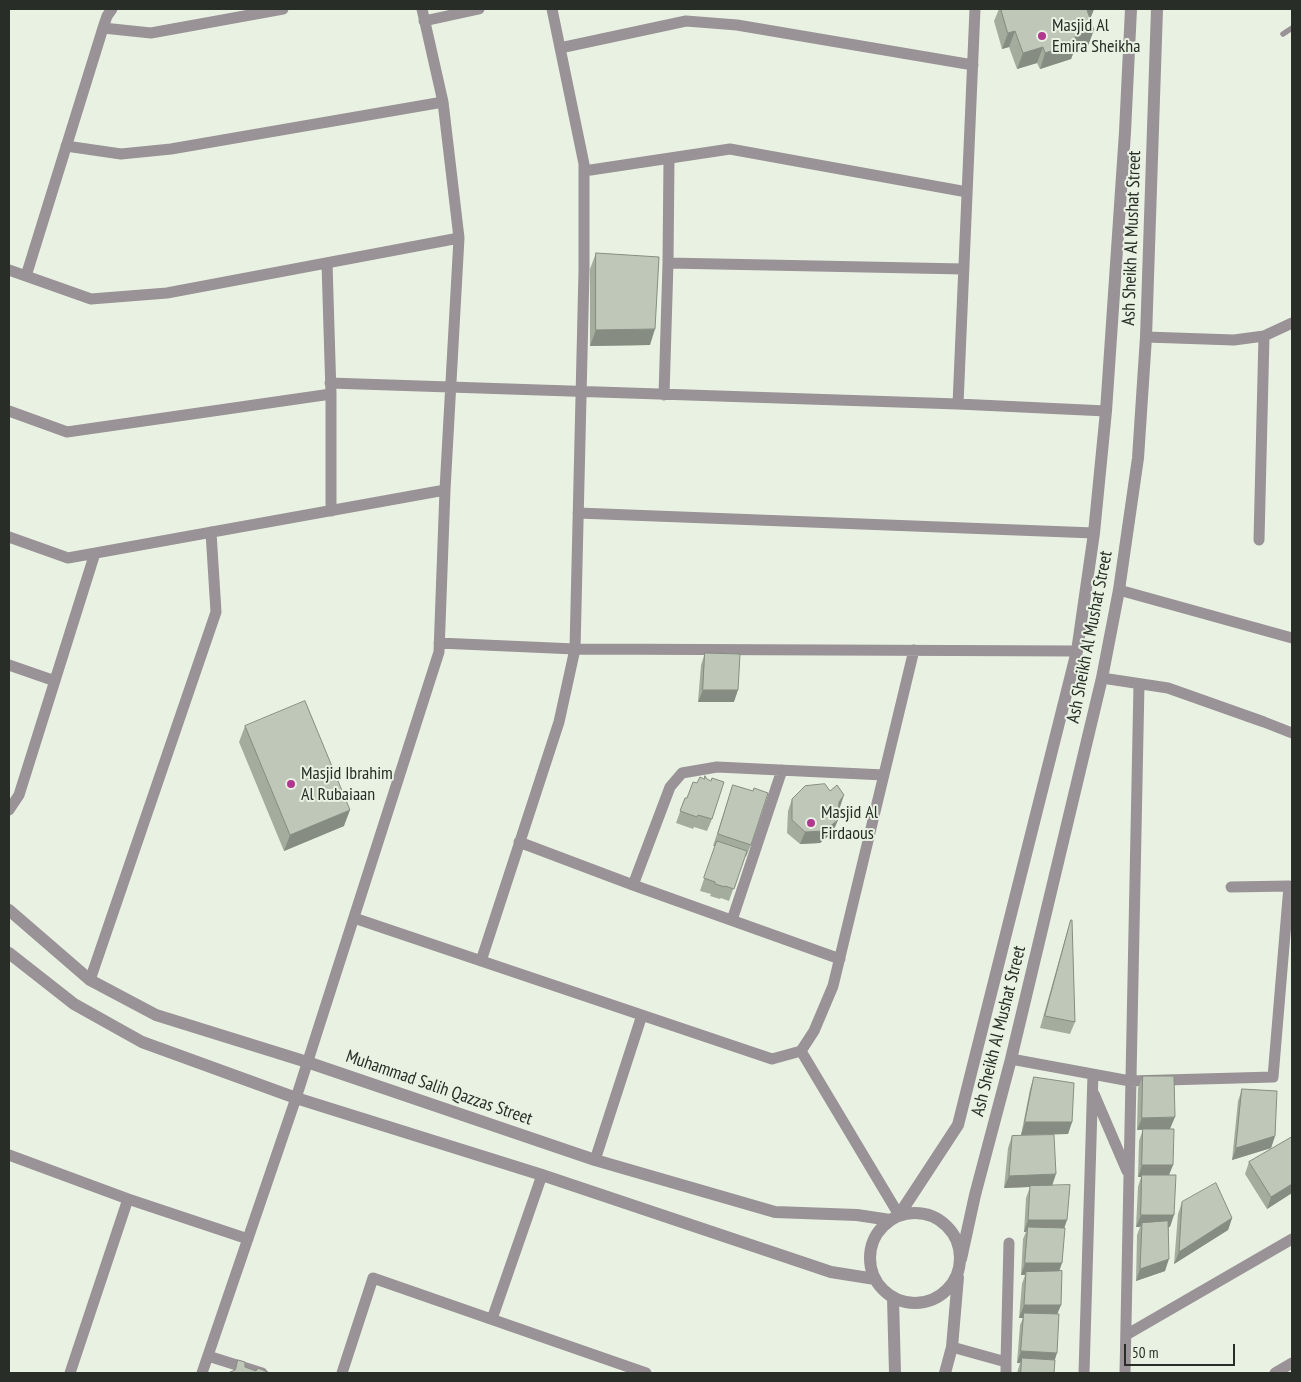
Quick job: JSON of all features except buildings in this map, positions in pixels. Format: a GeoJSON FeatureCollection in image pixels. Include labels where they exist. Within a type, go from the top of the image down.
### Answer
{"type":"FeatureCollection","features":[{"type":"Feature","properties":{"kind":"street"},"geometry":{"type":"LineString","coordinates":[[26,276],[103,28],[107,16],[112,9]]}},
{"type":"Feature","properties":{"kind":"street"},"geometry":{"type":"LineString","coordinates":[[103,28],[151,33],[283,9]]}},
{"type":"Feature","properties":{"kind":"street"},"geometry":{"type":"LineString","coordinates":[[202,1373],[308,1062],[439,652],[445,490],[459,238],[442,102],[422,9]]}},
{"type":"Feature","properties":{"kind":"street"},"geometry":{"type":"LineString","coordinates":[[424,21],[478,9]]}},
{"type":"Feature","properties":{"kind":"street"},"geometry":{"type":"LineString","coordinates":[[480,961],[559,722],[575,649],[584,271],[584,164],[552,9]]}},
{"type":"Feature","properties":{"kind":"street"},"geometry":{"type":"LineString","coordinates":[[958,404],[975,9]]}},
{"type":"Feature","properties":{"kind":"street","name":"Ash Sheikh Al Mushat Street"},"geometry":{"type":"LineString","coordinates":[[894,1218],[958,1125],[1077,651],[1094,533],[1106,411],[1125,132],[1131,9]]}},
{"type":"Feature","properties":{"kind":"street","name":"Ash Sheikh Al Mushat Street"},"geometry":{"type":"LineString","coordinates":[[961,1259],[974,1195],[1011,1059],[1102,678],[1118,590],[1138,458],[1146,337],[1157,9]]}},
{"type":"Feature","properties":{"kind":"street"},"geometry":{"type":"LineString","coordinates":[[560,48],[686,21],[737,25],[973,65]]}},
{"type":"Feature","properties":{"kind":"street"},"geometry":{"type":"LineString","coordinates":[[66,146],[121,154],[171,149],[442,102]]}},
{"type":"Feature","properties":{"kind":"street"},"geometry":{"type":"LineString","coordinates":[[584,172],[730,149],[967,192]]}},
{"type":"Feature","properties":{"kind":"street"},"geometry":{"type":"LineString","coordinates":[[664,395],[669,159]]}},
{"type":"Feature","properties":{"kind":"street"},"geometry":{"type":"LineString","coordinates":[[9,270],[91,299],[167,293],[459,238]]}},
{"type":"Feature","properties":{"kind":"street"},"geometry":{"type":"LineString","coordinates":[[327,263],[331,388],[331,511]]}},
{"type":"Feature","properties":{"kind":"street"},"geometry":{"type":"LineString","coordinates":[[668,263],[964,269]]}},
{"type":"Feature","properties":{"kind":"street"},"geometry":{"type":"LineString","coordinates":[[1146,337],[1234,340],[1264,336],[1292,323]]}},
{"type":"Feature","properties":{"kind":"street"},"geometry":{"type":"LineString","coordinates":[[1259,540],[1264,336]]}},
{"type":"Feature","properties":{"kind":"street"},"geometry":{"type":"LineString","coordinates":[[9,411],[67,432],[331,388],[450,387],[958,404],[1106,411]]}},
{"type":"Feature","properties":{"kind":"street"},"geometry":{"type":"LineString","coordinates":[[9,538],[68,558],[445,490]]}},
{"type":"Feature","properties":{"kind":"street"},"geometry":{"type":"LineString","coordinates":[[578,513],[1094,533]]}},
{"type":"Feature","properties":{"kind":"street"},"geometry":{"type":"LineString","coordinates":[[90,980],[216,612],[211,532]]}},
{"type":"Feature","properties":{"kind":"street"},"geometry":{"type":"LineString","coordinates":[[9,810],[19,795],[95,553]]}},
{"type":"Feature","properties":{"kind":"street"},"geometry":{"type":"LineString","coordinates":[[1118,590],[1292,638]]}},
{"type":"Feature","properties":{"kind":"street"},"geometry":{"type":"LineString","coordinates":[[440,643],[575,649],[1077,651]]}},
{"type":"Feature","properties":{"kind":"street"},"geometry":{"type":"LineString","coordinates":[[354,918],[772,1059],[801,1051],[814,1031],[833,986],[914,650]]}},
{"type":"Feature","properties":{"kind":"street"},"geometry":{"type":"LineString","coordinates":[[9,665],[55,681]]}},
{"type":"Feature","properties":{"kind":"street"},"geometry":{"type":"LineString","coordinates":[[1102,678],[1168,688],[1292,733]]}},
{"type":"Feature","properties":{"kind":"street"},"geometry":{"type":"LineString","coordinates":[[1125,1373],[1139,684]]}},
{"type":"Feature","properties":{"kind":"street"},"geometry":{"type":"LineString","coordinates":[[634,885],[670,788],[682,773],[717,767],[884,775]]}},
{"type":"Feature","properties":{"kind":"street"},"geometry":{"type":"LineString","coordinates":[[732,920],[782,770]]}},
{"type":"Feature","properties":{"kind":"street"},"geometry":{"type":"LineString","coordinates":[[519,842],[840,959]]}},
{"type":"Feature","properties":{"kind":"street"},"geometry":{"type":"LineString","coordinates":[[1011,1059],[1130,1081],[1273,1077],[1291,887],[1231,887]]}},
{"type":"Feature","properties":{"kind":"street","name":"Muhammad Salih Qazzas Street"},"geometry":{"type":"LineString","coordinates":[[9,910],[90,980],[156,1015],[308,1062],[595,1160],[775,1212],[894,1218]]}},
{"type":"Feature","properties":{"kind":"street"},"geometry":{"type":"LineString","coordinates":[[9,953],[74,1004],[142,1042],[296,1098],[542,1175],[831,1272],[875,1279]]}},
{"type":"Feature","properties":{"kind":"street"},"geometry":{"type":"LineString","coordinates":[[595,1160],[642,1015]]}},
{"type":"Feature","properties":{"kind":"street"},"geometry":{"type":"LineString","coordinates":[[801,1051],[894,1218]]}},
{"type":"Feature","properties":{"kind":"street"},"geometry":{"type":"LineString","coordinates":[[1084,1373],[1093,1074]]}},
{"type":"Feature","properties":{"kind":"street"},"geometry":{"type":"LineString","coordinates":[[1092,1089],[1129,1175]]}},
{"type":"Feature","properties":{"kind":"street"},"geometry":{"type":"LineString","coordinates":[[9,1156],[128,1199],[248,1239]]}},
{"type":"Feature","properties":{"kind":"street"},"geometry":{"type":"LineString","coordinates":[[492,1320],[542,1175]]}},
{"type":"Feature","properties":{"kind":"street"},"geometry":{"type":"LineString","coordinates":[[70,1373],[128,1199]]}},
{"type":"Feature","properties":{"kind":"street"},"geometry":{"type":"LineString","coordinates":[[945,1373],[952,1347],[958,1273],[961,1259],[959,1244],[952,1230],[941,1220],[928,1214],[913,1212],[894,1218],[880,1229],[873,1240],[870,1260],[875,1279],[883,1290],[893,1298],[906,1303],[918,1304],[931,1301],[943,1294],[952,1285],[958,1273]]}},
{"type":"Feature","properties":{"kind":"street"},"geometry":{"type":"LineString","coordinates":[[1126,1336],[1292,1240]]}},
{"type":"Feature","properties":{"kind":"street"},"geometry":{"type":"LineString","coordinates":[[952,1347],[1006,1368],[1009,1243]]}},
{"type":"Feature","properties":{"kind":"street"},"geometry":{"type":"LineString","coordinates":[[342,1373],[373,1278],[646,1373]]}},
{"type":"Feature","properties":{"kind":"street"},"geometry":{"type":"LineString","coordinates":[[893,1298],[895,1373]]}},
{"type":"Feature","properties":{"kind":"street"},"geometry":{"type":"LineString","coordinates":[[208,1356],[262,1373]]}},
{"type":"Feature","properties":{"kind":"street"},"geometry":{"type":"LineString","coordinates":[[1275,1373],[1292,1362]]}},
{"type":"Feature","properties":{"kind":"lane"},"geometry":{"type":"LineString","coordinates":[[1283,34],[1292,28]]}},
{"type":"Feature","properties":{"kind":"place","name":"Masjid Al Emira Sheikha"},"geometry":{"type":"Point","coordinates":[1042,36]}},
{"type":"Feature","properties":{"kind":"place","name":"Masjid Ibrahim Al Rubaiaan"},"geometry":{"type":"Point","coordinates":[291,784]}},
{"type":"Feature","properties":{"kind":"place","name":"Masjid Al Firdaous"},"geometry":{"type":"Point","coordinates":[811,823]}}]}
